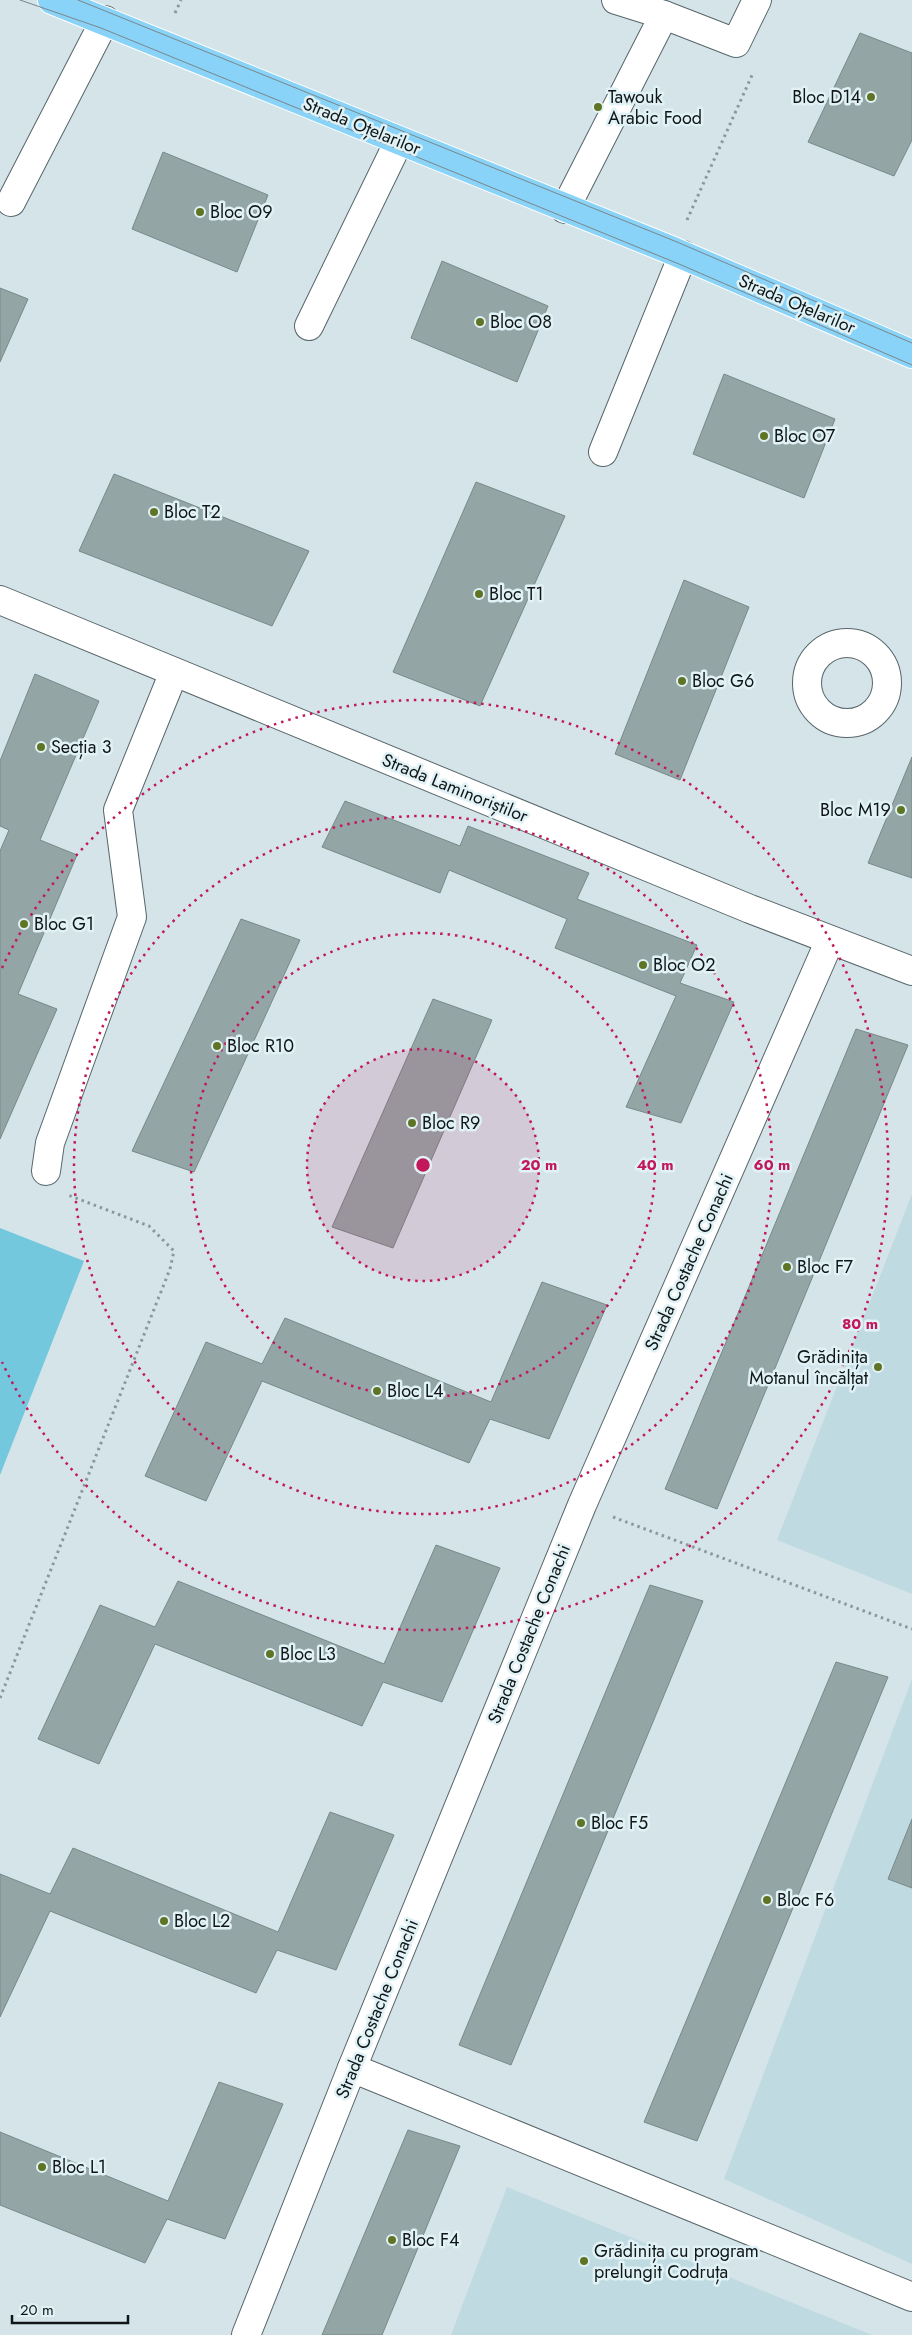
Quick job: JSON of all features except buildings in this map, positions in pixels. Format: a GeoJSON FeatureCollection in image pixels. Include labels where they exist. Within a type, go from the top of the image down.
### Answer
{"type":"FeatureCollection","features":[{"type":"Feature","properties":{"kind":"main road","name":"Strada Oțelarilor"},"geometry":{"type":"LineString","coordinates":[[52,0],[678,253],[912,354]]}},
{"type":"Feature","properties":{"kind":"street"},"geometry":{"type":"LineString","coordinates":[[616,0],[664,15],[736,43],[757,0]]}},
{"type":"Feature","properties":{"kind":"street"},"geometry":{"type":"LineString","coordinates":[[565,208],[664,15]]}},
{"type":"Feature","properties":{"kind":"street"},"geometry":{"type":"LineString","coordinates":[[11,202],[105,20]]}},
{"type":"Feature","properties":{"kind":"street"},"geometry":{"type":"LineString","coordinates":[[309,326],[399,141]]}},
{"type":"Feature","properties":{"kind":"street"},"geometry":{"type":"LineString","coordinates":[[603,452],[678,253]]}},
{"type":"Feature","properties":{"kind":"street","name":"Strada Laminoriștilor"},"geometry":{"type":"LineString","coordinates":[[0,600],[750,909],[912,971]]}},
{"type":"Feature","properties":{"kind":"street"},"geometry":{"type":"LineString","coordinates":[[46,1171],[50,1143],[132,917],[118,810],[174,672]]}},
{"type":"Feature","properties":{"kind":"street","name":"Strada Costache Conachi"},"geometry":{"type":"LineString","coordinates":[[246,2335],[352,2068],[582,1505],[830,940]]}},
{"type":"Feature","properties":{"kind":"street"},"geometry":{"type":"LineString","coordinates":[[352,2068],[912,2297]]}},
{"type":"Feature","properties":{"kind":"path"},"geometry":{"type":"LineString","coordinates":[[678,253],[754,72]]}},
{"type":"Feature","properties":{"kind":"path"},"geometry":{"type":"LineString","coordinates":[[0,1698],[170,1269],[174,1251],[149,1226],[63,1193],[46,1171]]}},
{"type":"Feature","properties":{"kind":"path"},"geometry":{"type":"LineString","coordinates":[[582,1505],[912,1629]]}},
{"type":"Feature","properties":{"kind":"shaded area","name":"Grădinița Motanul încălțat"},"geometry":{"type":"Polygon","coordinates":[[[912,1194],[912,1594],[777,1540],[912,1194]]]}},
{"type":"Feature","properties":{"kind":"shaded area"},"geometry":{"type":"Polygon","coordinates":[[[0,1228],[84,1261],[0,1475],[0,1228]]]}},
{"type":"Feature","properties":{"kind":"shaded area"},"geometry":{"type":"Polygon","coordinates":[[[912,1679],[912,2264],[724,2179],[912,1679]]]}},
{"type":"Feature","properties":{"kind":"shaded area","name":"Grădinița cu program prelungit Codruța"},"geometry":{"type":"Polygon","coordinates":[[[507,2187],[872,2335],[451,2335],[507,2187]]]}},
{"type":"Feature","properties":{"kind":"tram line"},"geometry":{"type":"LineString","coordinates":[[20,0],[101,28],[679,264],[912,365]]}},
{"type":"Feature","properties":{"kind":"tram line"},"geometry":{"type":"LineString","coordinates":[[78,0],[677,242],[912,343]]}},
{"type":"Feature","properties":{"kind":"place","name":"Bloc D14"},"geometry":{"type":"Point","coordinates":[871,97]}},
{"type":"Feature","properties":{"kind":"place","name":"Tawouk Arabic Food"},"geometry":{"type":"Point","coordinates":[598,107]}},
{"type":"Feature","properties":{"kind":"place","name":"Bloc O9"},"geometry":{"type":"Point","coordinates":[200,212]}},
{"type":"Feature","properties":{"kind":"place","name":"Bloc O8"},"geometry":{"type":"Point","coordinates":[480,322]}},
{"type":"Feature","properties":{"kind":"place","name":"Bloc O7"},"geometry":{"type":"Point","coordinates":[764,436]}},
{"type":"Feature","properties":{"kind":"place","name":"Bloc T2"},"geometry":{"type":"Point","coordinates":[154,512]}},
{"type":"Feature","properties":{"kind":"place","name":"Bloc T1"},"geometry":{"type":"Point","coordinates":[479,594]}},
{"type":"Feature","properties":{"kind":"place","name":"Bloc G6"},"geometry":{"type":"Point","coordinates":[682,681]}},
{"type":"Feature","properties":{"kind":"place","name":"Secția 3"},"geometry":{"type":"Point","coordinates":[41,747]}},
{"type":"Feature","properties":{"kind":"place","name":"Bloc M19"},"geometry":{"type":"Point","coordinates":[901,810]}},
{"type":"Feature","properties":{"kind":"place","name":"Bloc G1"},"geometry":{"type":"Point","coordinates":[24,924]}},
{"type":"Feature","properties":{"kind":"place","name":"Bloc O2"},"geometry":{"type":"Point","coordinates":[643,965]}},
{"type":"Feature","properties":{"kind":"place","name":"Bloc R10"},"geometry":{"type":"Point","coordinates":[217,1046]}},
{"type":"Feature","properties":{"kind":"place","name":"Bloc R9"},"geometry":{"type":"Point","coordinates":[412,1123]}},
{"type":"Feature","properties":{"kind":"place","name":"Bloc F7"},"geometry":{"type":"Point","coordinates":[787,1267]}},
{"type":"Feature","properties":{"kind":"place","name":"Grădinița Motanul încălțat"},"geometry":{"type":"Point","coordinates":[878,1367]}},
{"type":"Feature","properties":{"kind":"place","name":"Bloc L4"},"geometry":{"type":"Point","coordinates":[377,1391]}},
{"type":"Feature","properties":{"kind":"place","name":"Bloc L3"},"geometry":{"type":"Point","coordinates":[270,1654]}},
{"type":"Feature","properties":{"kind":"place","name":"Bloc F5"},"geometry":{"type":"Point","coordinates":[581,1823]}},
{"type":"Feature","properties":{"kind":"place","name":"Bloc F6"},"geometry":{"type":"Point","coordinates":[767,1900]}},
{"type":"Feature","properties":{"kind":"place","name":"Bloc L2"},"geometry":{"type":"Point","coordinates":[164,1921]}},
{"type":"Feature","properties":{"kind":"place","name":"Bloc L1"},"geometry":{"type":"Point","coordinates":[42,2167]}},
{"type":"Feature","properties":{"kind":"place","name":"Bloc F4"},"geometry":{"type":"Point","coordinates":[392,2240]}},
{"type":"Feature","properties":{"kind":"place","name":"Grădinița cu program prelungit Codruța"},"geometry":{"type":"Point","coordinates":[584,2261]}}]}
